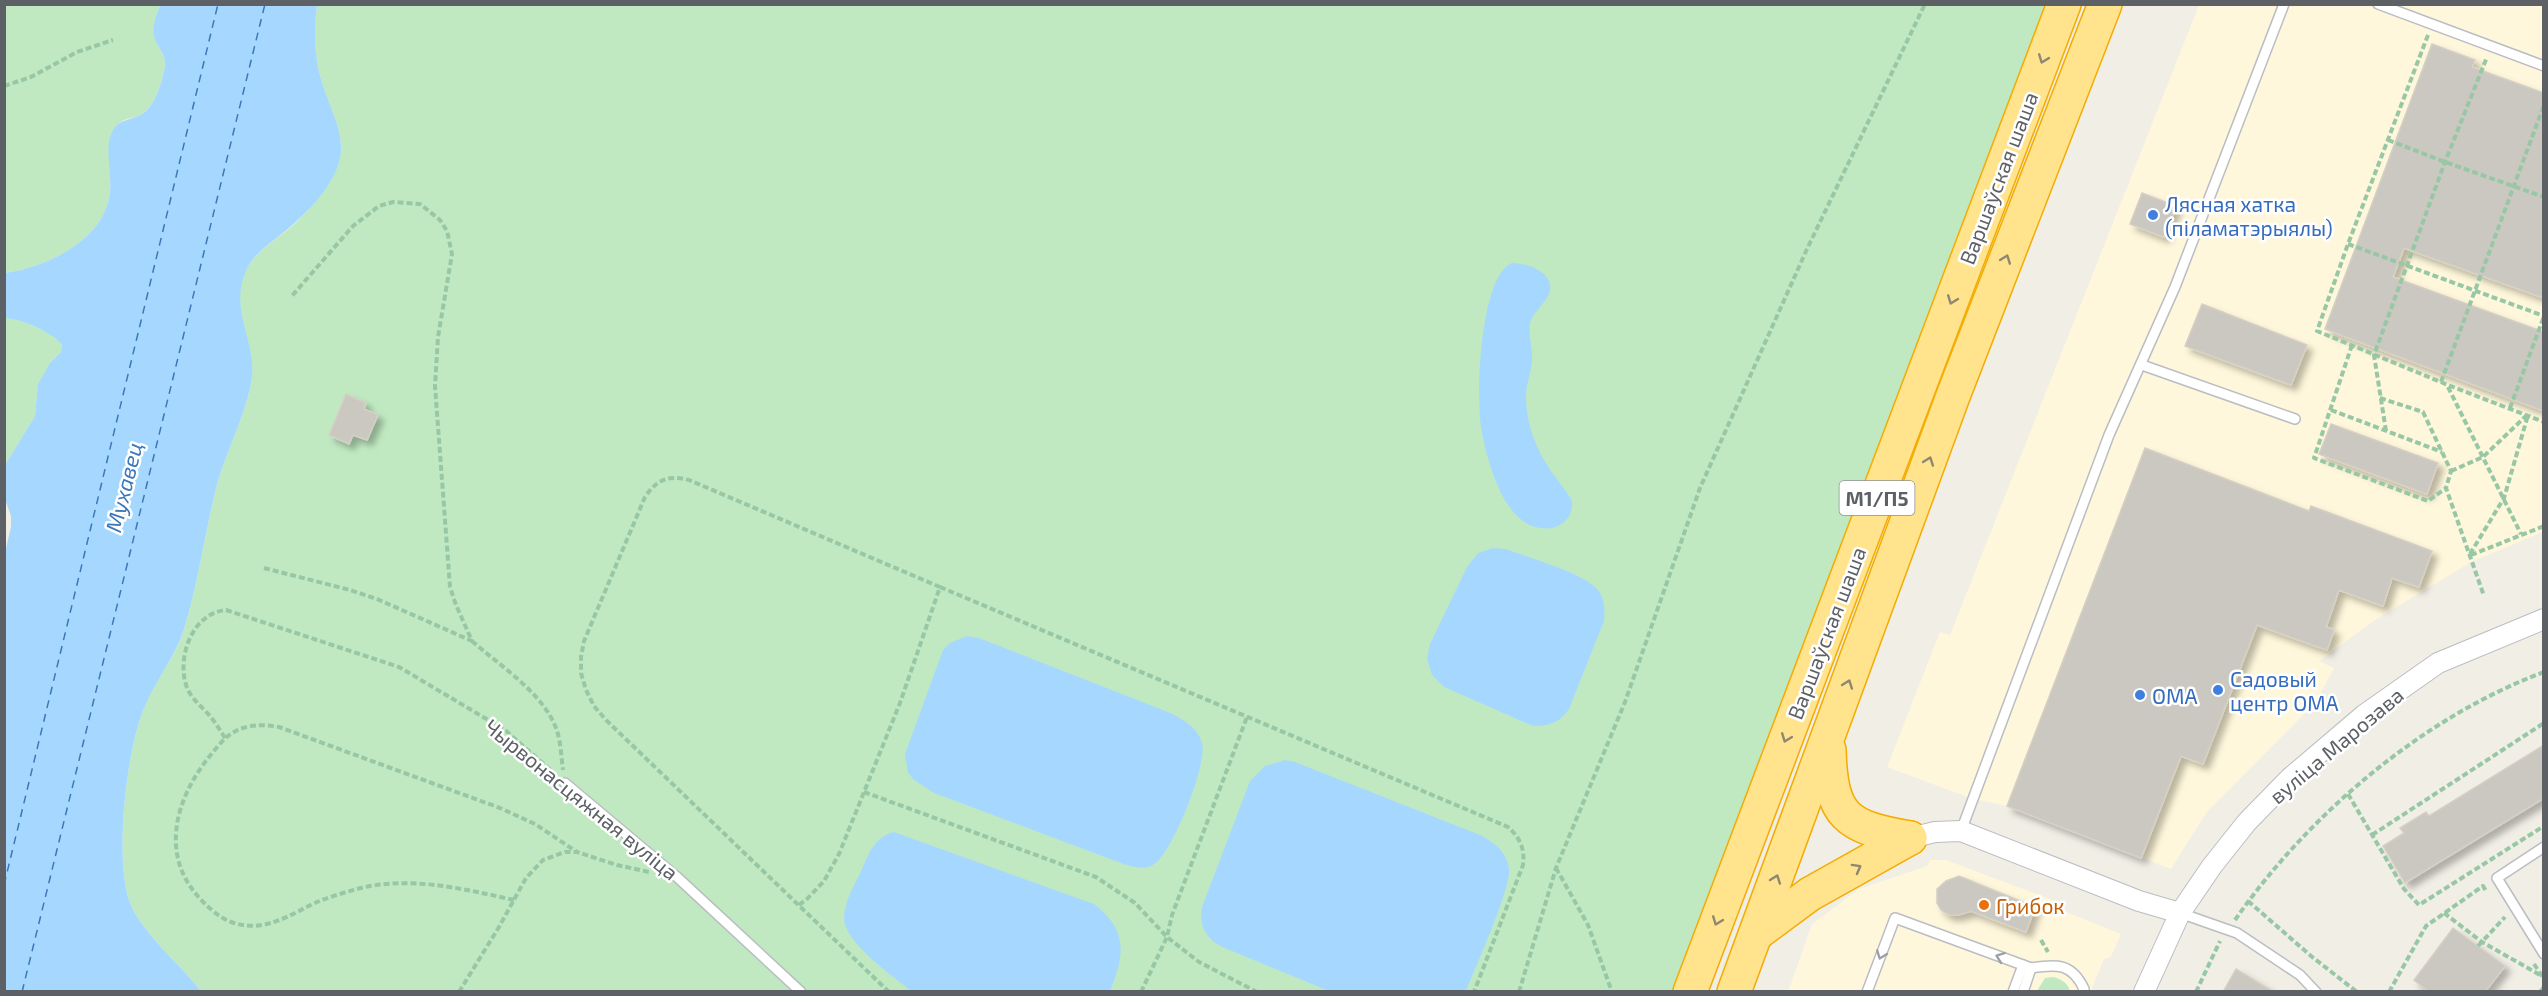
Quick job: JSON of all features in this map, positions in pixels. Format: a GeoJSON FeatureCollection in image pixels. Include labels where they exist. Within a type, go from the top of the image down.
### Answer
{"type":"FeatureCollection","features":[{"type":"Feature","properties":{"kind":"highway","name":"Варшаўская шаша"},"geometry":{"type":"LineString","coordinates":[[1690,992],[2064,4]]}},
{"type":"Feature","properties":{"kind":"highway","name":"Варшаўская шаша"},"geometry":{"type":"LineString","coordinates":[[1734,992],[1750,962],[1828,739],[1949,407],[2105,4]]}},
{"type":"Feature","properties":{"kind":"highway"},"geometry":{"type":"LineString","coordinates":[[1828,739],[1833,796],[1842,812],[1875,832],[1910,838]]}},
{"type":"Feature","properties":{"kind":"highway"},"geometry":{"type":"LineString","coordinates":[[1750,962],[1810,894],[1910,838]]}},
{"type":"Feature","properties":{"kind":"street","name":"вуліца Марозава"},"geometry":{"type":"LineString","coordinates":[[2144,992],[2180,913],[2212,866],[2247,822],[2290,778],[2364,715],[2438,663],[2544,620]]}},
{"type":"Feature","properties":{"kind":"street"},"geometry":{"type":"LineString","coordinates":[[1910,838],[1935,832],[1961,831],[2139,901],[2180,913]]}},
{"type":"Feature","properties":{"kind":"lane"},"geometry":{"type":"LineString","coordinates":[[1961,831],[2109,435],[2175,287],[2284,4]]}},
{"type":"Feature","properties":{"kind":"lane"},"geometry":{"type":"LineString","coordinates":[[2378,4],[2544,66]]}},
{"type":"Feature","properties":{"kind":"lane"},"geometry":{"type":"LineString","coordinates":[[2142,365],[2295,419]]}},
{"type":"Feature","properties":{"kind":"lane","name":"Чырвонасцяжная вуліца"},"geometry":{"type":"LineString","coordinates":[[565,783],[677,877],[801,992]]}},
{"type":"Feature","properties":{"kind":"lane"},"geometry":{"type":"LineString","coordinates":[[2544,847],[2497,878],[2544,954]]}},
{"type":"Feature","properties":{"kind":"lane"},"geometry":{"type":"LineString","coordinates":[[2180,913],[2228,929],[2301,975],[2316,992]]}},
{"type":"Feature","properties":{"kind":"lane"},"geometry":{"type":"LineString","coordinates":[[1867,992],[1895,918],[2027,967],[2054,964],[2077,975],[2084,988],[2083,992]]}},
{"type":"Feature","properties":{"kind":"lane"},"geometry":{"type":"LineString","coordinates":[[2013,992],[2027,967]]}},
{"type":"Feature","properties":{"kind":"lane"},"geometry":{"type":"LineString","coordinates":[[2023,992],[2027,967]]}},
{"type":"Feature","properties":{"kind":"path"},"geometry":{"type":"LineString","coordinates":[[1519,992],[1556,868],[1625,702],[1700,488],[1807,249],[1925,4]]}},
{"type":"Feature","properties":{"kind":"path"},"geometry":{"type":"LineString","coordinates":[[2439,27],[2430,32],[2348,243],[2317,331],[2448,386],[2544,422]]}},
{"type":"Feature","properties":{"kind":"path"},"geometry":{"type":"LineString","coordinates":[[4,86],[32,77],[77,52],[114,40]]}},
{"type":"Feature","properties":{"kind":"path"},"geometry":{"type":"LineString","coordinates":[[2386,431],[2374,355],[2445,162],[2492,46]]}},
{"type":"Feature","properties":{"kind":"path"},"geometry":{"type":"LineString","coordinates":[[2441,382],[2544,105]]}},
{"type":"Feature","properties":{"kind":"path"},"geometry":{"type":"LineString","coordinates":[[2388,140],[2544,197]]}},
{"type":"Feature","properties":{"kind":"path"},"geometry":{"type":"LineString","coordinates":[[291,297],[353,226],[379,206],[393,202],[420,204],[440,220],[447,231],[452,254],[438,337],[435,414],[450,587],[472,640]]}},
{"type":"Feature","properties":{"kind":"path"},"geometry":{"type":"LineString","coordinates":[[2348,243],[2544,316],[2510,408]]}},
{"type":"Feature","properties":{"kind":"path"},"geometry":{"type":"LineString","coordinates":[[2352,345],[2314,458],[2428,501],[2445,488],[2451,471],[2443,452],[2424,412],[2380,398]]}},
{"type":"Feature","properties":{"kind":"path"},"geometry":{"type":"LineString","coordinates":[[2448,386],[2522,534]]}},
{"type":"Feature","properties":{"kind":"path"},"geometry":{"type":"LineString","coordinates":[[2331,410],[2443,452]]}},
{"type":"Feature","properties":{"kind":"path"},"geometry":{"type":"LineString","coordinates":[[2451,471],[2483,457],[2528,415]]}},
{"type":"Feature","properties":{"kind":"path"},"geometry":{"type":"LineString","coordinates":[[2470,555],[2504,498],[2528,415]]}},
{"type":"Feature","properties":{"kind":"path"},"geometry":{"type":"LineString","coordinates":[[890,992],[606,720],[594,706],[586,690],[581,673],[584,641],[645,497],[657,482],[667,477],[689,480],[1497,822],[1516,834],[1524,855],[1522,865],[1474,992]]}},
{"type":"Feature","properties":{"kind":"path"},"geometry":{"type":"LineString","coordinates":[[2445,488],[2484,596]]}},
{"type":"Feature","properties":{"kind":"path"},"geometry":{"type":"LineString","coordinates":[[2470,555],[2544,526]]}},
{"type":"Feature","properties":{"kind":"path"},"geometry":{"type":"LineString","coordinates":[[264,568],[377,599],[472,640],[530,692],[549,715],[560,743],[565,783]]}},
{"type":"Feature","properties":{"kind":"path"},"geometry":{"type":"LineString","coordinates":[[799,905],[816,891],[832,868],[900,703],[940,587]]}},
{"type":"Feature","properties":{"kind":"path","name":"Чырвонасцяжная вуліца"},"geometry":{"type":"LineString","coordinates":[[225,738],[217,724],[189,693],[184,663],[193,633],[203,619],[218,611],[235,611],[399,667],[505,730],[565,783]]}},
{"type":"Feature","properties":{"kind":"path"},"geometry":{"type":"LineString","coordinates":[[2196,992],[2215,949],[2248,901],[2316,824],[2348,794],[2408,746],[2463,711],[2544,672]]}},
{"type":"Feature","properties":{"kind":"path"},"geometry":{"type":"LineString","coordinates":[[1141,992],[1167,937],[1172,915],[1247,717]]}},
{"type":"Feature","properties":{"kind":"path"},"geometry":{"type":"LineString","coordinates":[[2372,835],[2544,723]]}},
{"type":"Feature","properties":{"kind":"path"},"geometry":{"type":"LineString","coordinates":[[514,900],[447,885],[392,884],[340,894],[279,921],[263,926],[246,926],[215,913],[187,884],[178,864],[175,827],[190,785],[225,738],[243,728],[279,727],[500,808],[535,824],[577,852],[617,866],[677,877]]}},
{"type":"Feature","properties":{"kind":"path"},"geometry":{"type":"LineString","coordinates":[[864,792],[1096,878],[1135,903],[1167,937],[1199,962],[1257,992]]}},
{"type":"Feature","properties":{"kind":"path"},"geometry":{"type":"LineString","coordinates":[[2348,794],[2404,889],[2418,905],[2544,826]]}},
{"type":"Feature","properties":{"kind":"path"},"geometry":{"type":"LineString","coordinates":[[459,992],[525,878],[543,860],[565,852],[577,852]]}},
{"type":"Feature","properties":{"kind":"path"},"geometry":{"type":"LineString","coordinates":[[1556,868],[1588,925],[1612,992]]}},
{"type":"Feature","properties":{"kind":"path"},"geometry":{"type":"LineString","coordinates":[[2389,992],[2426,926],[2483,886],[2488,893]]}},
{"type":"Feature","properties":{"kind":"path"},"geometry":{"type":"LineString","coordinates":[[2248,901],[2311,956],[2357,992]]}},
{"type":"Feature","properties":{"kind":"path"},"geometry":{"type":"LineString","coordinates":[[2499,908],[2511,926]]}},
{"type":"Feature","properties":{"kind":"path"},"geometry":{"type":"LineString","coordinates":[[2445,913],[2480,944],[2543,977]]}},
{"type":"Feature","properties":{"kind":"path"},"geometry":{"type":"LineString","coordinates":[[2480,944],[2504,916]]}},
{"type":"Feature","properties":{"kind":"path"},"geometry":{"type":"LineString","coordinates":[[2529,956],[2543,977]]}},
{"type":"Feature","properties":{"kind":"path"},"geometry":{"type":"LineString","coordinates":[[2540,992],[2544,987]]}},
{"type":"Feature","properties":{"kind":"shaded area"},"geometry":{"type":"Polygon","coordinates":[[[2199,5],[2543,5],[2543,532],[2471,562],[2375,620],[2319,661],[2334,668],[2316,702],[2206,813],[2171,869],[2007,806],[1973,799],[1887,767],[1940,632],[1950,635],[2199,5]]]}},
{"type":"Feature","properties":{"kind":"shaded area"},"geometry":{"type":"Polygon","coordinates":[[[1930,860],[1946,860],[2063,904],[2061,910],[2121,934],[2111,957],[2104,959],[2091,991],[1788,992],[1812,924],[1859,889],[1927,866],[1930,860]]]}},
{"type":"Feature","properties":{"kind":"green space"},"geometry":{"type":"Polygon","coordinates":[[[4,5],[160,5],[154,31],[165,65],[159,87],[149,108],[138,116],[122,121],[113,133],[109,149],[110,192],[106,209],[97,224],[86,237],[55,257],[38,265],[5,273],[4,5]]]}},
{"type":"Feature","properties":{"kind":"green space"},"geometry":{"type":"Polygon","coordinates":[[[317,5],[2044,5],[2038,31],[1676,991],[201,991],[143,926],[130,903],[125,884],[123,861],[127,779],[137,730],[147,700],[184,629],[218,481],[251,384],[251,355],[239,296],[241,282],[256,256],[298,221],[314,203],[328,184],[341,152],[340,136],[317,60],[315,33],[317,5]]]}},
{"type":"Feature","properties":{"kind":"green space"},"geometry":{"type":"Polygon","coordinates":[[[7,317],[45,331],[62,345],[61,352],[50,363],[37,394],[35,416],[5,465],[4,318],[7,317]]]}},
{"type":"Feature","properties":{"kind":"green space"},"geometry":{"type":"Polygon","coordinates":[[[2053,977],[2064,982],[2070,991],[2037,991],[2045,978],[2053,977]]]}},
{"type":"Feature","properties":{"kind":"water","name":"Мухавец"},"geometry":{"type":"Polygon","coordinates":[[[160,5],[317,5],[315,33],[317,60],[321,79],[340,134],[341,152],[335,173],[315,203],[253,259],[245,273],[240,302],[251,355],[251,384],[218,481],[184,629],[143,711],[127,779],[123,861],[125,884],[130,903],[143,926],[201,991],[5,991],[4,557],[11,527],[11,516],[5,499],[5,465],[35,416],[38,384],[50,363],[61,352],[62,345],[58,340],[36,327],[5,318],[5,273],[38,265],[71,248],[86,237],[106,209],[110,192],[108,153],[112,132],[118,124],[147,110],[158,92],[162,78],[165,61],[155,40],[154,32],[160,5]]]}},
{"type":"Feature","properties":{"kind":"water"},"geometry":{"type":"Polygon","coordinates":[[[1512,263],[1535,268],[1545,275],[1550,284],[1549,295],[1530,324],[1532,361],[1526,392],[1526,407],[1533,436],[1541,454],[1572,501],[1568,518],[1556,527],[1531,526],[1514,513],[1507,504],[1492,472],[1481,427],[1480,365],[1487,312],[1493,289],[1501,272],[1512,263]]]}},
{"type":"Feature","properties":{"kind":"water"},"geometry":{"type":"Polygon","coordinates":[[[1493,548],[1506,549],[1580,577],[1597,589],[1603,600],[1604,621],[1569,709],[1558,721],[1533,726],[1444,687],[1432,675],[1427,659],[1430,644],[1467,567],[1478,553],[1493,548]]]}},
{"type":"Feature","properties":{"kind":"water"},"geometry":{"type":"Polygon","coordinates":[[[967,636],[979,638],[1173,714],[1194,729],[1202,743],[1200,769],[1187,808],[1170,845],[1153,865],[1143,868],[1126,865],[934,793],[914,780],[908,773],[905,754],[943,650],[950,643],[967,636]]]}},
{"type":"Feature","properties":{"kind":"water"},"geometry":{"type":"Polygon","coordinates":[[[1285,760],[1480,835],[1495,844],[1503,853],[1508,863],[1508,879],[1492,929],[1466,991],[1329,991],[1222,947],[1207,935],[1201,920],[1202,907],[1250,781],[1265,766],[1285,760]]]}},
{"type":"Feature","properties":{"kind":"water"},"geometry":{"type":"Polygon","coordinates":[[[894,832],[1094,904],[1105,914],[1118,933],[1119,966],[1110,991],[911,991],[860,947],[846,927],[844,917],[848,898],[870,851],[882,837],[894,832]]]}},
{"type":"Feature","properties":{"kind":"building"},"geometry":{"type":"Polygon","coordinates":[[[2432,44],[2475,60],[2472,67],[2544,93],[2544,298],[2404,248],[2393,277],[2544,332],[2544,411],[2325,329],[2432,44]]]}},
{"type":"Feature","properties":{"kind":"building","name":"Лясная хатка (піламатэрыялы)"},"geometry":{"type":"Polygon","coordinates":[[[2142,193],[2176,206],[2164,237],[2130,224],[2142,193]]]}},
{"type":"Feature","properties":{"kind":"building"},"geometry":{"type":"Polygon","coordinates":[[[2202,304],[2307,345],[2291,385],[2185,346],[2202,304]]]}},
{"type":"Feature","properties":{"kind":"building"},"geometry":{"type":"Polygon","coordinates":[[[346,394],[366,403],[364,409],[378,415],[367,440],[353,435],[349,444],[329,435],[346,394]]]}},
{"type":"Feature","properties":{"kind":"building"},"geometry":{"type":"Polygon","coordinates":[[[2331,424],[2438,463],[2427,494],[2319,454],[2331,424]]]}},
{"type":"Feature","properties":{"kind":"building","name":"ОМА"},"geometry":{"type":"Polygon","coordinates":[[[2145,448],[2309,511],[2311,506],[2432,551],[2419,587],[2392,578],[2383,606],[2339,590],[2326,627],[2334,630],[2327,650],[2257,625],[2203,764],[2181,756],[2141,858],[2007,806],[2145,448]]]}},
{"type":"Feature","properties":{"kind":"building"},"geometry":{"type":"Polygon","coordinates":[[[2544,745],[2544,798],[2405,883],[2383,846],[2404,833],[2400,828],[2426,812],[2429,816],[2544,745]]]}},
{"type":"Feature","properties":{"kind":"building","name":"Грибок"},"geometry":{"type":"Polygon","coordinates":[[[1959,876],[2035,907],[2026,932],[1971,911],[1949,915],[1941,910],[1937,903],[1937,889],[1946,881],[1959,876]]]}},
{"type":"Feature","properties":{"kind":"building"},"geometry":{"type":"Polygon","coordinates":[[[2453,928],[2505,966],[2485,992],[2429,992],[2414,980],[2453,928]]]}},
{"type":"Feature","properties":{"kind":"building"},"geometry":{"type":"Polygon","coordinates":[[[2236,969],[2274,992],[2223,992],[2236,969]]]}},
{"type":"Feature","properties":{"kind":"ferry route"},"geometry":{"type":"LineString","coordinates":[[4,885],[218,4]]}},
{"type":"Feature","properties":{"kind":"ferry route"},"geometry":{"type":"LineString","coordinates":[[22,992],[265,4]]}},
{"type":"Feature","properties":{"kind":"place","name":"Лясная хатка (піламатэрыялы)"},"geometry":{"type":"Point","coordinates":[2153,215]}},
{"type":"Feature","properties":{"kind":"place","name":"Садовый центр ОМА"},"geometry":{"type":"Point","coordinates":[2218,690]}},
{"type":"Feature","properties":{"kind":"place","name":"ОМА"},"geometry":{"type":"Point","coordinates":[2140,695]}},
{"type":"Feature","properties":{"kind":"place","name":"Грибок"},"geometry":{"type":"Point","coordinates":[1984,905]}}]}
